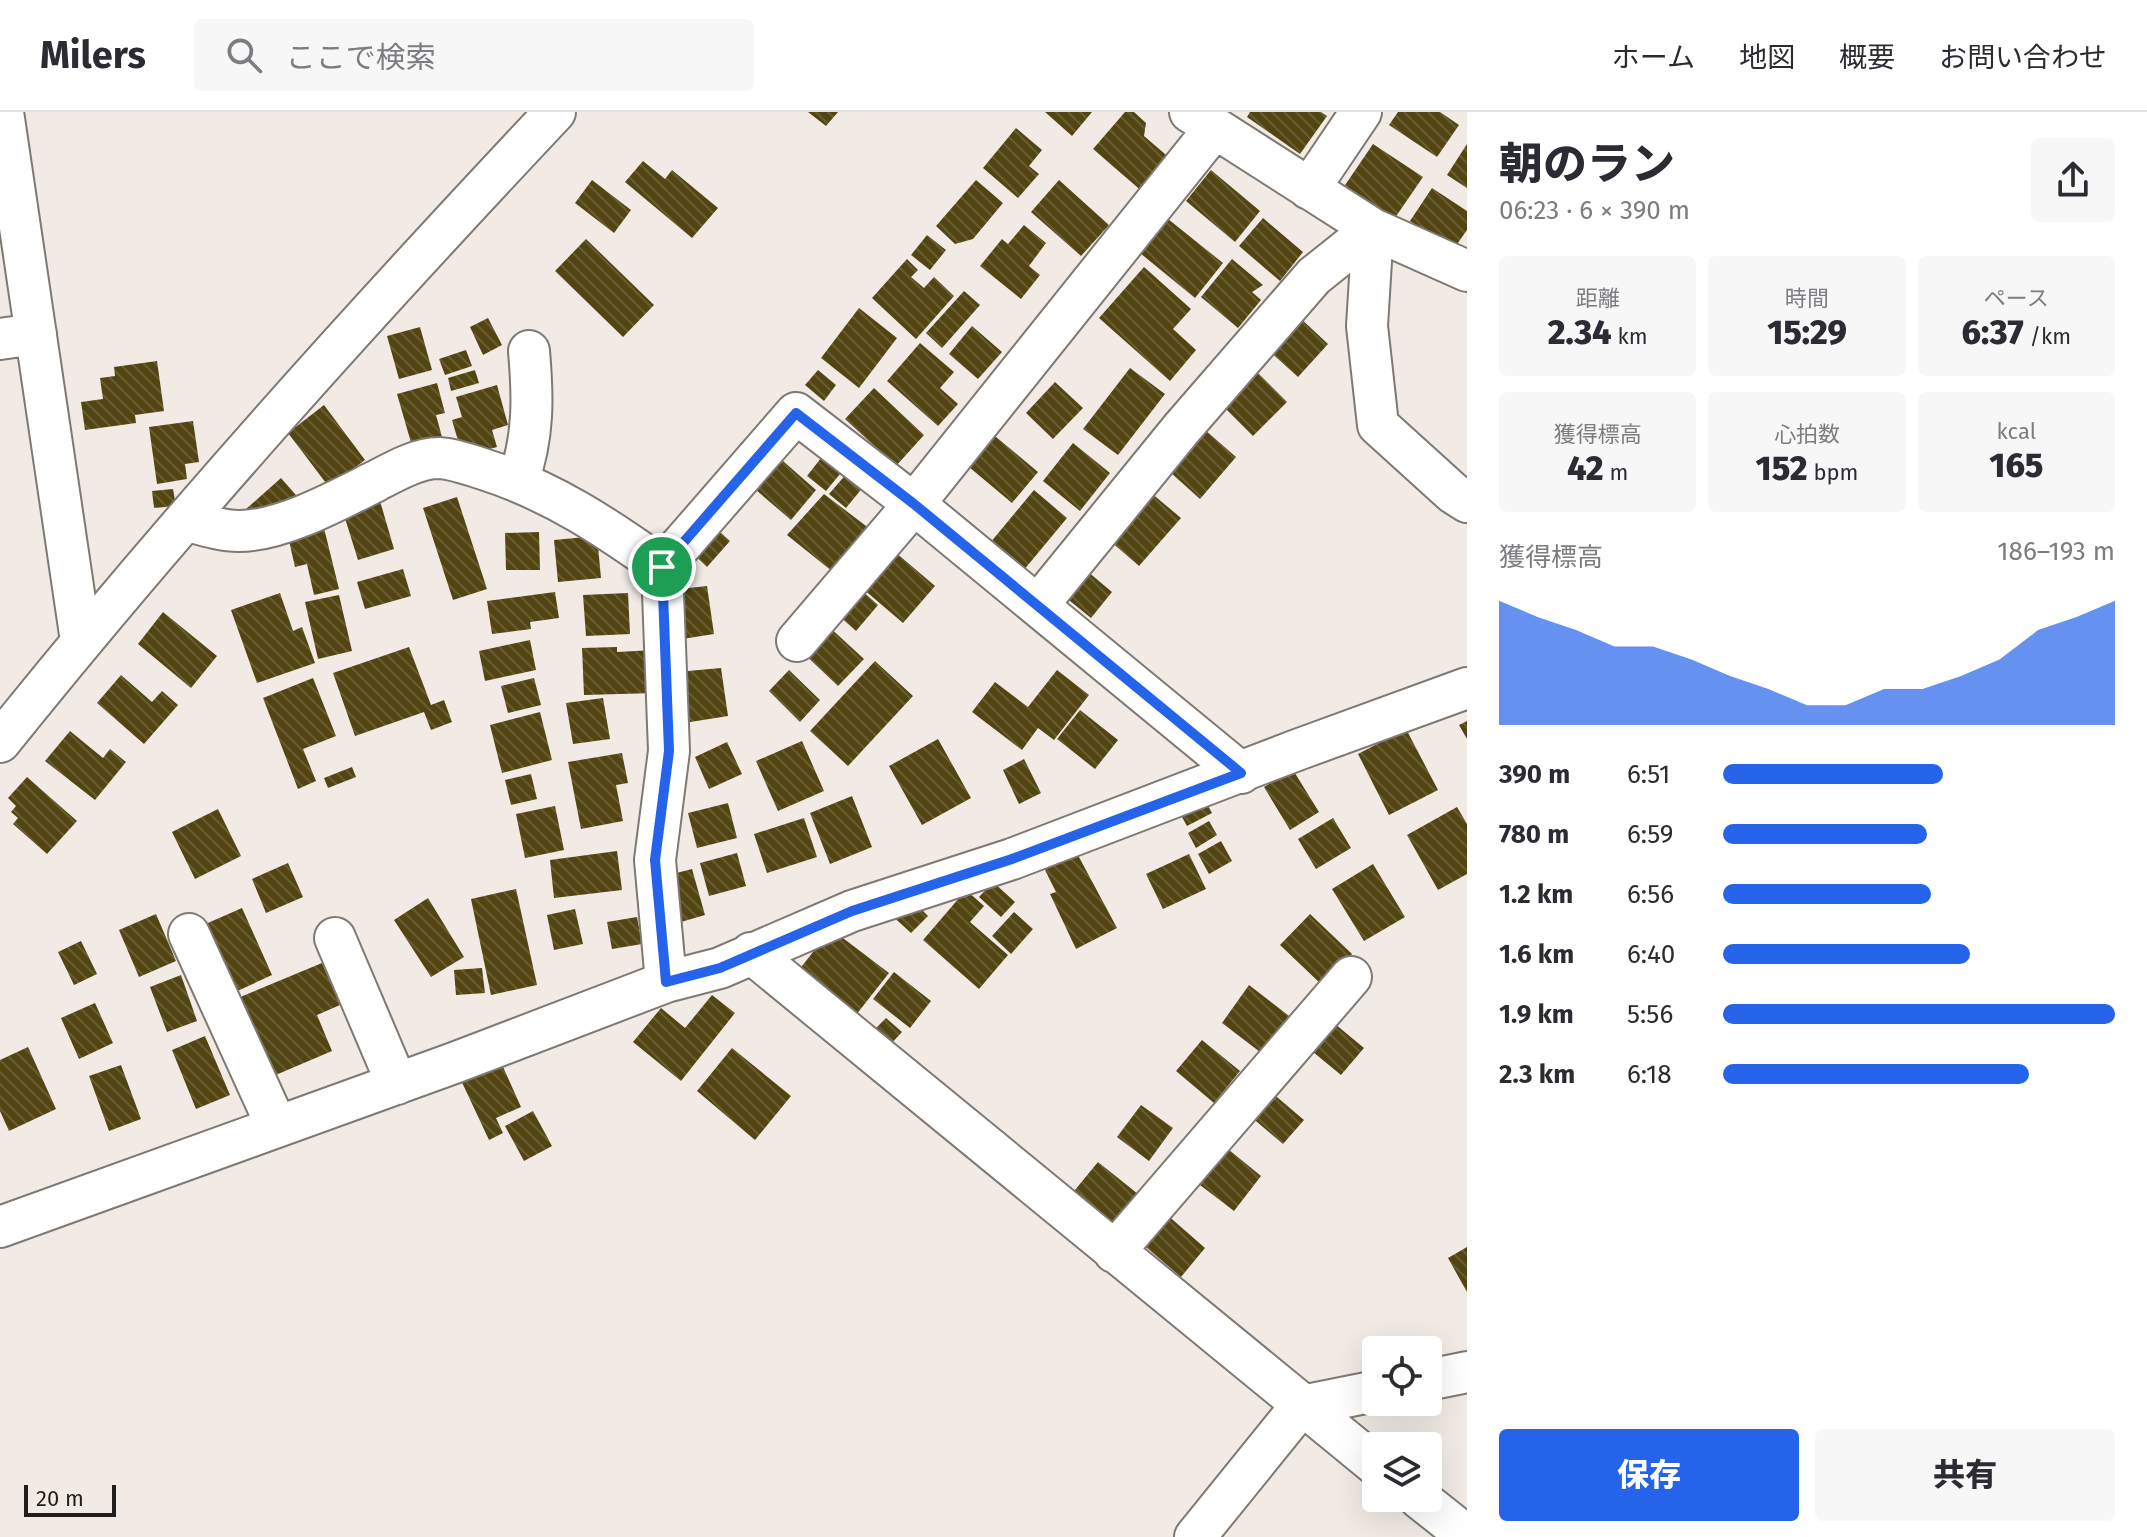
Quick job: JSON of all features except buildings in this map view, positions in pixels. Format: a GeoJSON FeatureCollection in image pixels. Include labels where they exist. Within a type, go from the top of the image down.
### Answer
{"type":"FeatureCollection","features":[{"type":"Feature","properties":{"kind":"street"},"geometry":{"type":"LineString","coordinates":[[3,112],[18,336],[81,641]]}},
{"type":"Feature","properties":{"kind":"street"},"geometry":{"type":"LineString","coordinates":[[0,742],[81,641],[185,520],[386,292],[555,112]]}},
{"type":"Feature","properties":{"kind":"street"},"geometry":{"type":"LineString","coordinates":[[1309,189],[1361,112]]}},
{"type":"Feature","properties":{"kind":"street"},"geometry":{"type":"LineString","coordinates":[[797,641],[914,504],[1202,121],[1373,229],[1467,271]]}},
{"type":"Feature","properties":{"kind":"street"},"geometry":{"type":"LineString","coordinates":[[1373,229],[1367,326],[1378,425],[1467,502]]}},
{"type":"Feature","properties":{"kind":"street"},"geometry":{"type":"LineString","coordinates":[[1038,605],[1182,428],[1314,276],[1373,229]]}},
{"type":"Feature","properties":{"kind":"street"},"geometry":{"type":"LineString","coordinates":[[518,481],[531,429],[529,351]]}},
{"type":"Feature","properties":{"kind":"street"},"geometry":{"type":"LineString","coordinates":[[666,982],[655,860],[669,751],[662,567],[796,413],[914,504],[1241,773]]}},
{"type":"Feature","properties":{"kind":"street"},"geometry":{"type":"LineString","coordinates":[[185,520],[240,531],[263,527],[286,521],[427,459],[454,460],[518,481],[585,514],[662,567]]}},
{"type":"Feature","properties":{"kind":"street"},"geometry":{"type":"LineString","coordinates":[[0,1227],[397,1084],[666,982],[720,968],[852,911],[1012,859],[1467,688]]}},
{"type":"Feature","properties":{"kind":"street"},"geometry":{"type":"LineString","coordinates":[[189,934],[277,1127]]}},
{"type":"Feature","properties":{"kind":"street"},"geometry":{"type":"LineString","coordinates":[[335,938],[397,1084]]}},
{"type":"Feature","properties":{"kind":"street"},"geometry":{"type":"LineString","coordinates":[[751,953],[1362,1454]]}},
{"type":"Feature","properties":{"kind":"street"},"geometry":{"type":"LineString","coordinates":[[1114,1252],[1351,977]]}},
{"type":"Feature","properties":{"kind":"street"},"geometry":{"type":"LineString","coordinates":[[1442,1377],[1467,1372]]}},
{"type":"Feature","properties":{"kind":"street"},"geometry":{"type":"LineString","coordinates":[[1195,1537],[1301,1406],[1362,1394]]}},
{"type":"Feature","properties":{"kind":"street"},"geometry":{"type":"LineString","coordinates":[[1437,1512],[1467,1536]]}},
{"type":"Feature","properties":{"kind":"route"},"geometry":{"type":"LineString","coordinates":[[796,413],[914,504],[1241,773],[1012,859],[852,911],[720,968],[666,982],[655,860],[669,751],[662,567],[796,413]]}}]}
